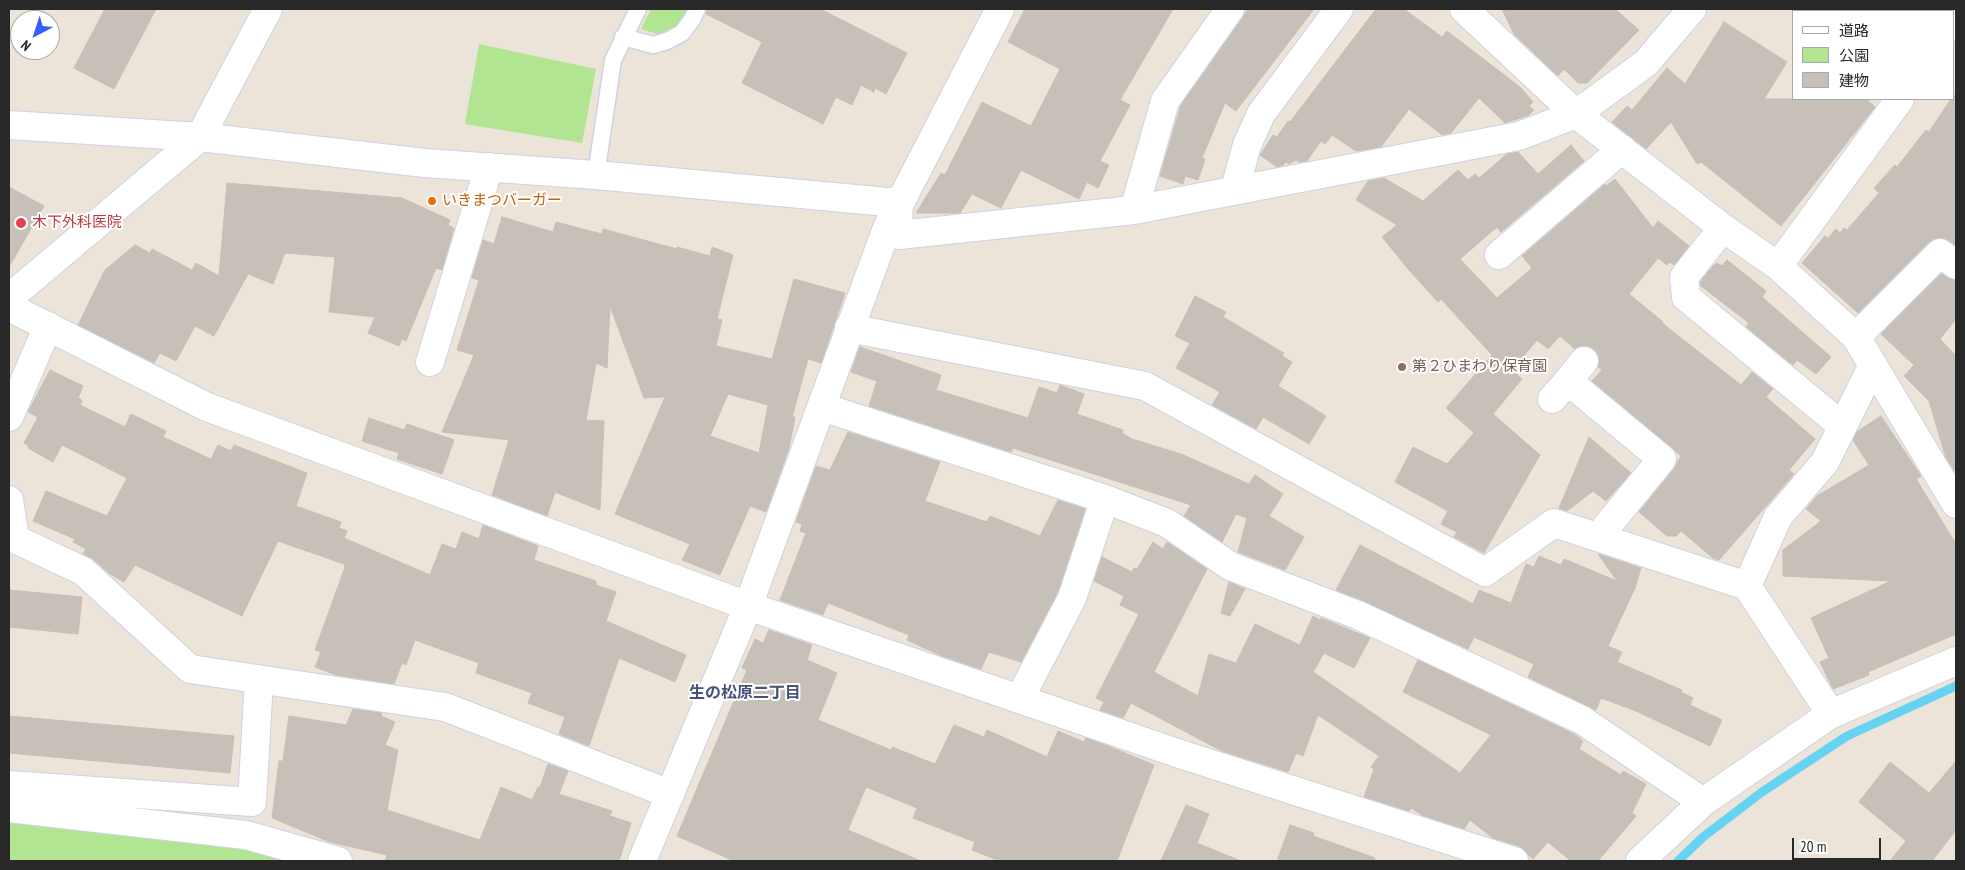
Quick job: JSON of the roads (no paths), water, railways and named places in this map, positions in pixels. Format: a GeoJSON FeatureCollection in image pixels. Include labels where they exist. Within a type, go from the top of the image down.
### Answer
{"type":"FeatureCollection","features":[{"type":"Feature","properties":{"kind":"street"},"geometry":{"type":"LineString","coordinates":[[9,298],[200,137],[268,9]]}},
{"type":"Feature","properties":{"kind":"street"},"geometry":{"type":"LineString","coordinates":[[642,861],[748,606],[822,407],[849,328],[898,203],[1000,9]]}},
{"type":"Feature","properties":{"kind":"street"},"geometry":{"type":"LineString","coordinates":[[1134,210],[1165,101],[1230,9]]}},
{"type":"Feature","properties":{"kind":"street"},"geometry":{"type":"LineString","coordinates":[[1235,189],[1247,145],[1261,114],[1339,9]]}},
{"type":"Feature","properties":{"kind":"street"},"geometry":{"type":"LineString","coordinates":[[1464,9],[1576,114],[1723,228],[1778,266],[1856,337],[1956,504]]}},
{"type":"Feature","properties":{"kind":"street"},"geometry":{"type":"LineString","coordinates":[[898,203],[899,236],[1134,210],[1235,189],[1518,136],[1576,114],[1646,63],[1692,9]]}},
{"type":"Feature","properties":{"kind":"street"},"geometry":{"type":"LineString","coordinates":[[1778,266],[1899,100]]}},
{"type":"Feature","properties":{"kind":"street"},"geometry":{"type":"LineString","coordinates":[[9,125],[200,137],[425,163],[596,175],[898,203]]}},
{"type":"Feature","properties":{"kind":"street"},"geometry":{"type":"LineString","coordinates":[[1499,255],[1622,149]]}},
{"type":"Feature","properties":{"kind":"street"},"geometry":{"type":"LineString","coordinates":[[430,362],[489,168]]}},
{"type":"Feature","properties":{"kind":"street"},"geometry":{"type":"LineString","coordinates":[[1723,228],[1684,277],[1686,297],[1841,425]]}},
{"type":"Feature","properties":{"kind":"street"},"geometry":{"type":"LineString","coordinates":[[1856,337],[1940,253],[1956,265]]}},
{"type":"Feature","properties":{"kind":"street"},"geometry":{"type":"LineString","coordinates":[[9,307],[207,407],[748,606],[1180,754],[1514,861]]}},
{"type":"Feature","properties":{"kind":"street"},"geometry":{"type":"LineString","coordinates":[[9,417],[48,326]]}},
{"type":"Feature","properties":{"kind":"street"},"geometry":{"type":"LineString","coordinates":[[849,328],[1145,386],[1485,572],[1554,523],[1747,586],[1831,714]]}},
{"type":"Feature","properties":{"kind":"street"},"geometry":{"type":"LineString","coordinates":[[1747,586],[1778,517],[1825,462],[1841,425],[1873,365]]}},
{"type":"Feature","properties":{"kind":"street"},"geometry":{"type":"LineString","coordinates":[[1568,380],[1662,459],[1598,537]]}},
{"type":"Feature","properties":{"kind":"street"},"geometry":{"type":"LineString","coordinates":[[822,407],[1105,499],[1166,523],[1230,566],[1358,615],[1582,720],[1704,802]]}},
{"type":"Feature","properties":{"kind":"street"},"geometry":{"type":"LineString","coordinates":[[1020,698],[1072,598],[1105,499]]}},
{"type":"Feature","properties":{"kind":"street"},"geometry":{"type":"LineString","coordinates":[[9,500],[15,540],[84,571],[190,669],[445,707],[670,794]]}},
{"type":"Feature","properties":{"kind":"street"},"geometry":{"type":"LineString","coordinates":[[1640,861],[1704,802],[1831,714],[1956,661]]}},
{"type":"Feature","properties":{"kind":"street"},"geometry":{"type":"LineString","coordinates":[[9,785],[252,802],[259,680]]}},
{"type":"Feature","properties":{"kind":"street"},"geometry":{"type":"LineString","coordinates":[[9,808],[246,835],[338,861]]}},
{"type":"Feature","properties":{"kind":"lane"},"geometry":{"type":"LineString","coordinates":[[596,175],[613,60],[638,9]]}},
{"type":"Feature","properties":{"kind":"lane"},"geometry":{"type":"LineString","coordinates":[[623,37],[653,45],[667,41],[682,33],[697,9]]}},
{"type":"Feature","properties":{"kind":"waterway"},"geometry":{"type":"LineString","coordinates":[[1678,861],[1703,837],[1762,792],[1847,736],[1956,686]]}},
{"type":"Feature","properties":{"kind":"place","name":"いきまつバーガー"},"geometry":{"type":"Point","coordinates":[432,201]}},
{"type":"Feature","properties":{"kind":"place","name":"木下外科医院"},"geometry":{"type":"Point","coordinates":[21,223]}},
{"type":"Feature","properties":{"kind":"place","name":"第２ひまわり保育園"},"geometry":{"type":"Point","coordinates":[1402,367]}},
{"type":"Feature","properties":{"kind":"district","name":"生の松原二丁目"},"geometry":{"type":"Point","coordinates":[745,693]}}]}
